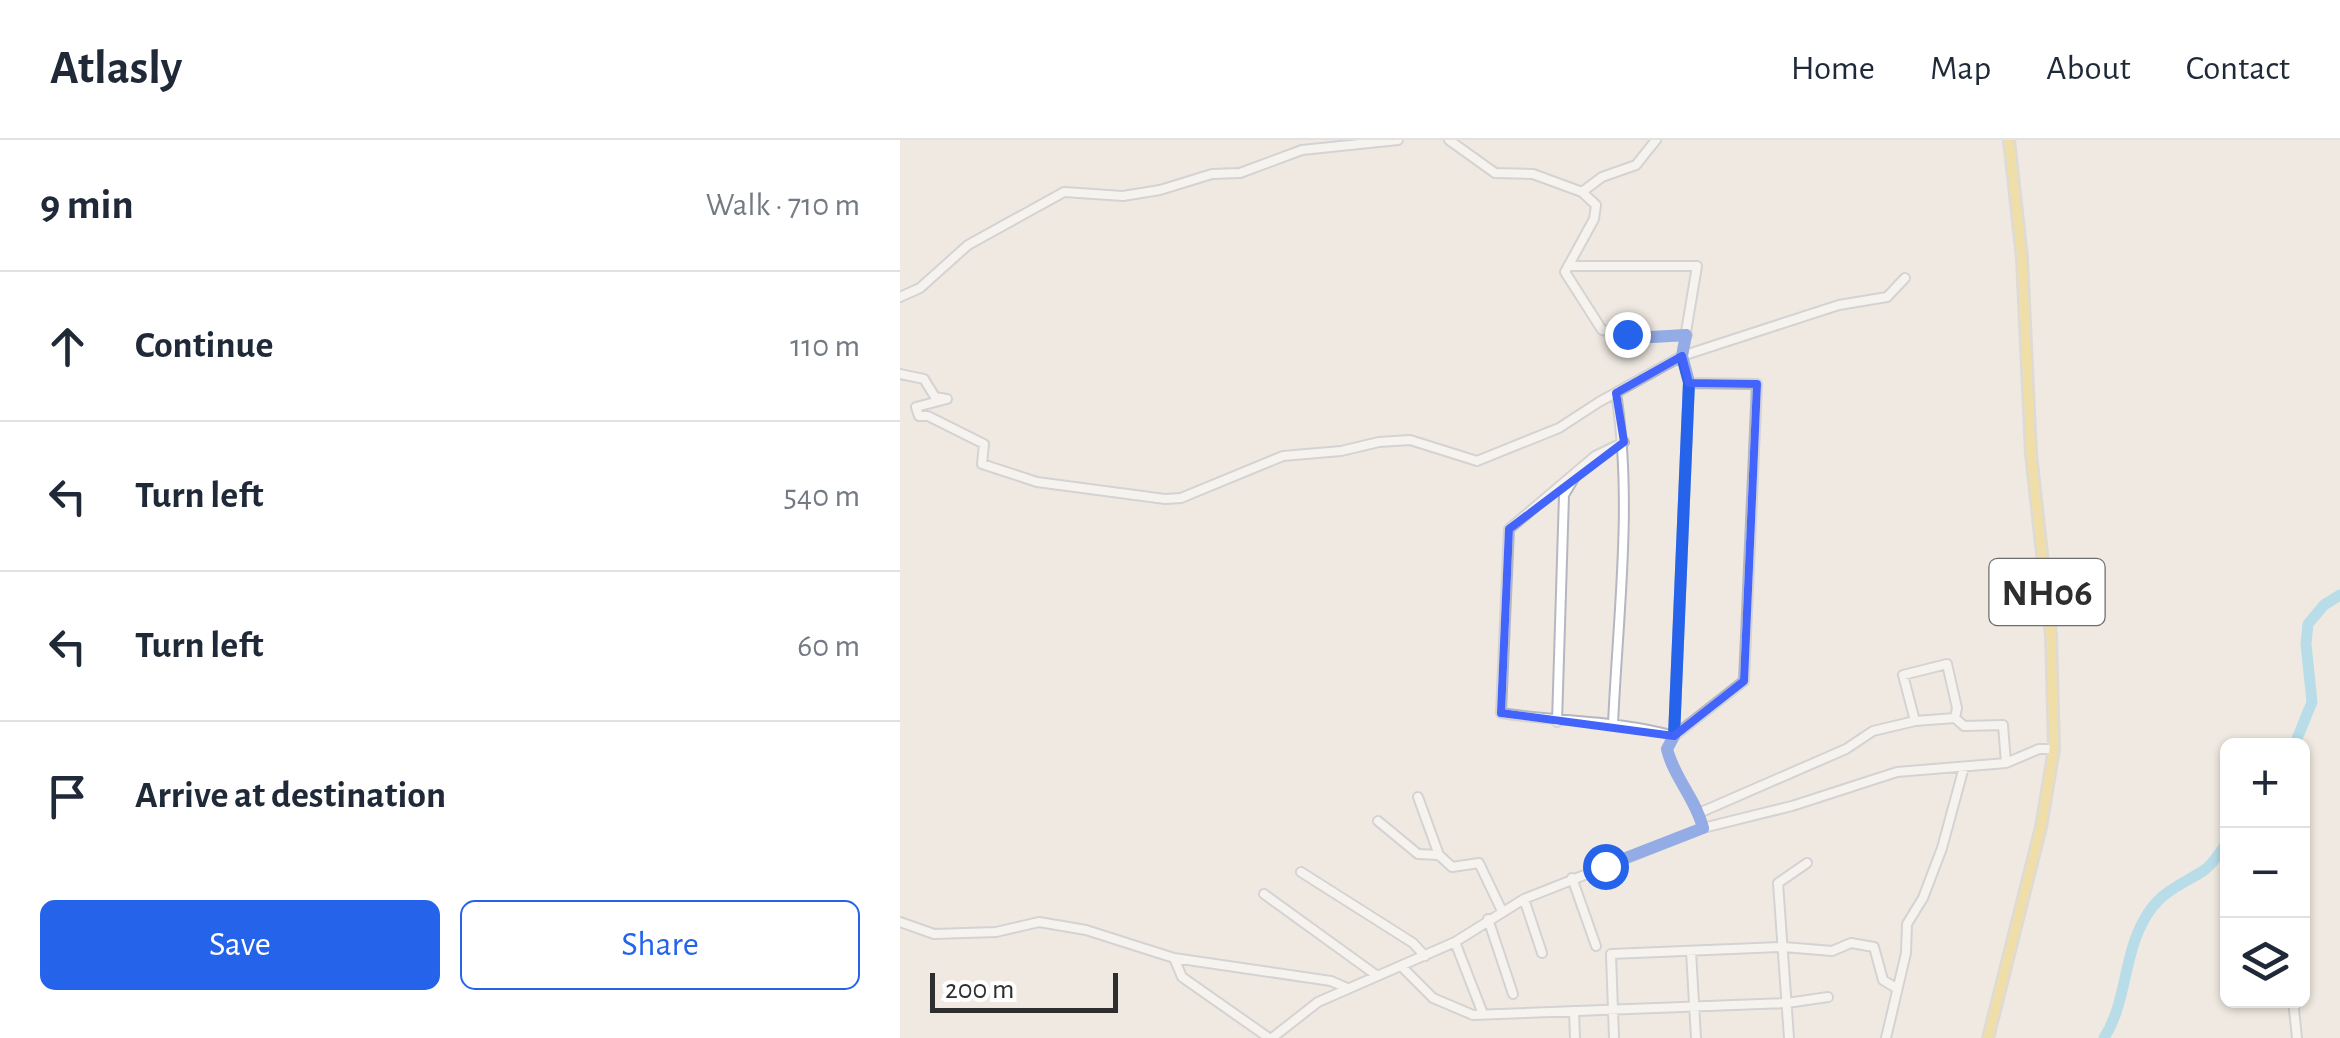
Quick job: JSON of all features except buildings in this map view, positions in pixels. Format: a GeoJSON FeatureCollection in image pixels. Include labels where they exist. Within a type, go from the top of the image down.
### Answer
{"type":"FeatureCollection","features":[{"type":"Feature","properties":{"kind":"main road","name":"NH06"},"geometry":{"type":"LineString","coordinates":[[1988,1038],[2041,827],[2054,749],[2051,636],[2031,454],[2022,258],[2009,140]]}},
{"type":"Feature","properties":{"kind":"street"},"geometry":{"type":"LineString","coordinates":[[900,297],[930,280],[968,245],[1064,192],[1123,196],[1160,190],[1212,174],[1240,173],[1302,150],[1398,140]]}},
{"type":"Feature","properties":{"kind":"street"},"geometry":{"type":"LineString","coordinates":[[1448,140],[1494,172],[1533,174],[1582,192],[1596,205],[1594,219],[1565,272],[1602,330],[1652,337],[1686,335]]}},
{"type":"Feature","properties":{"kind":"street"},"geometry":{"type":"LineString","coordinates":[[1582,192],[1602,176],[1636,165],[1656,140]]}},
{"type":"Feature","properties":{"kind":"street"},"geometry":{"type":"LineString","coordinates":[[1568,266],[1697,266],[1682,356],[1689,382],[1674,736]]}},
{"type":"Feature","properties":{"kind":"street"},"geometry":{"type":"LineString","coordinates":[[900,374],[924,380],[935,397],[947,399],[924,407],[917,404],[919,416],[928,416],[984,444],[982,464],[1037,482],[1181,498],[1284,456],[1341,451],[1379,442],[1410,440],[1477,462],[1560,428],[1682,356],[1840,305],[1888,297],[1905,278]]}},
{"type":"Feature","properties":{"kind":"street"},"geometry":{"type":"LineString","coordinates":[[1689,382],[1757,384],[1744,681],[1704,709],[1674,736],[1667,749],[1703,828]]}},
{"type":"Feature","properties":{"kind":"street"},"geometry":{"type":"LineString","coordinates":[[1613,724],[1625,493],[1624,442],[1616,392]]}},
{"type":"Feature","properties":{"kind":"street"},"geometry":{"type":"LineString","coordinates":[[1624,442],[1595,456],[1509,529],[1502,713],[1557,722],[1638,726],[1674,736]]}},
{"type":"Feature","properties":{"kind":"street"},"geometry":{"type":"LineString","coordinates":[[1557,722],[1564,496],[1579,470]]}},
{"type":"Feature","properties":{"kind":"street"},"geometry":{"type":"LineString","coordinates":[[1915,720],[1902,675],[1947,664],[1956,718]]}},
{"type":"Feature","properties":{"kind":"street"},"geometry":{"type":"LineString","coordinates":[[1699,813],[1846,749],[1873,731],[1915,720],[1956,718],[1964,726],[2003,725],[2006,764]]}},
{"type":"Feature","properties":{"kind":"street"},"geometry":{"type":"LineString","coordinates":[[1174,958],[1182,978],[1271,1038],[1318,1002],[1456,942],[1524,899],[1703,828],[1792,806],[1897,772],[2006,764],[2039,749],[2054,749]]}},
{"type":"Feature","properties":{"kind":"street"},"geometry":{"type":"LineString","coordinates":[[1886,1038],[1906,953],[1907,924],[1923,898],[1942,848],[1964,767]]}},
{"type":"Feature","properties":{"kind":"street"},"geometry":{"type":"LineString","coordinates":[[1418,797],[1439,855],[1452,867],[1478,863],[1502,911]]}},
{"type":"Feature","properties":{"kind":"street"},"geometry":{"type":"LineString","coordinates":[[1378,821],[1418,854],[1439,855]]}},
{"type":"Feature","properties":{"kind":"street"},"geometry":{"type":"LineString","coordinates":[[1789,1038],[1778,883],[1807,863]]}},
{"type":"Feature","properties":{"kind":"street"},"geometry":{"type":"LineString","coordinates":[[1301,872],[1413,943],[1426,956]]}},
{"type":"Feature","properties":{"kind":"street"},"geometry":{"type":"LineString","coordinates":[[1572,878],[1596,946]]}},
{"type":"Feature","properties":{"kind":"street"},"geometry":{"type":"LineString","coordinates":[[1264,894],[1376,975]]}},
{"type":"Feature","properties":{"kind":"street"},"geometry":{"type":"LineString","coordinates":[[1524,899],[1542,953]]}},
{"type":"Feature","properties":{"kind":"street"},"geometry":{"type":"LineString","coordinates":[[1488,919],[1513,994]]}},
{"type":"Feature","properties":{"kind":"street"},"geometry":{"type":"LineString","coordinates":[[900,922],[934,934],[996,932],[1039,922],[1086,930],[1174,958],[1331,981],[1347,988]]}},
{"type":"Feature","properties":{"kind":"street"},"geometry":{"type":"LineString","coordinates":[[1456,942],[1483,1014]]}},
{"type":"Feature","properties":{"kind":"street"},"geometry":{"type":"LineString","coordinates":[[1614,1038],[1611,954],[1782,947],[1832,951],[1852,943],[1874,948],[1883,980],[1896,988]]}},
{"type":"Feature","properties":{"kind":"street"},"geometry":{"type":"LineString","coordinates":[[1691,951],[1696,1038]]}},
{"type":"Feature","properties":{"kind":"street"},"geometry":{"type":"LineString","coordinates":[[1402,968],[1434,998],[1473,1014],[1787,1003],[1828,997]]}},
{"type":"Feature","properties":{"kind":"street"},"geometry":{"type":"LineString","coordinates":[[2294,1008],[2296,1038]]}},
{"type":"Feature","properties":{"kind":"street"},"geometry":{"type":"LineString","coordinates":[[1574,1011],[1576,1038]]}},
{"type":"Feature","properties":{"kind":"highlighted area"},"geometry":{"type":"Polygon","coordinates":[[[1682,356],[1689,383],[1757,384],[1744,681],[1674,736],[1501,713],[1509,529],[1624,442],[1616,393],[1682,356]]]}},
{"type":"Feature","properties":{"kind":"waterway"},"geometry":{"type":"LineString","coordinates":[[2297,738],[2312,702],[2306,644],[2308,624],[2324,605],[2340,595]]}},
{"type":"Feature","properties":{"kind":"waterway"},"geometry":{"type":"LineString","coordinates":[[2104,1038],[2117,1010],[2137,934],[2150,910],[2170,891],[2207,868],[2220,852]]}},
{"type":"Feature","properties":{"kind":"route"},"geometry":{"type":"LineString","coordinates":[[1605,866],[1703,828],[1667,749],[1674,736],[1689,382],[1682,356],[1686,335],[1627,334]]}}]}
